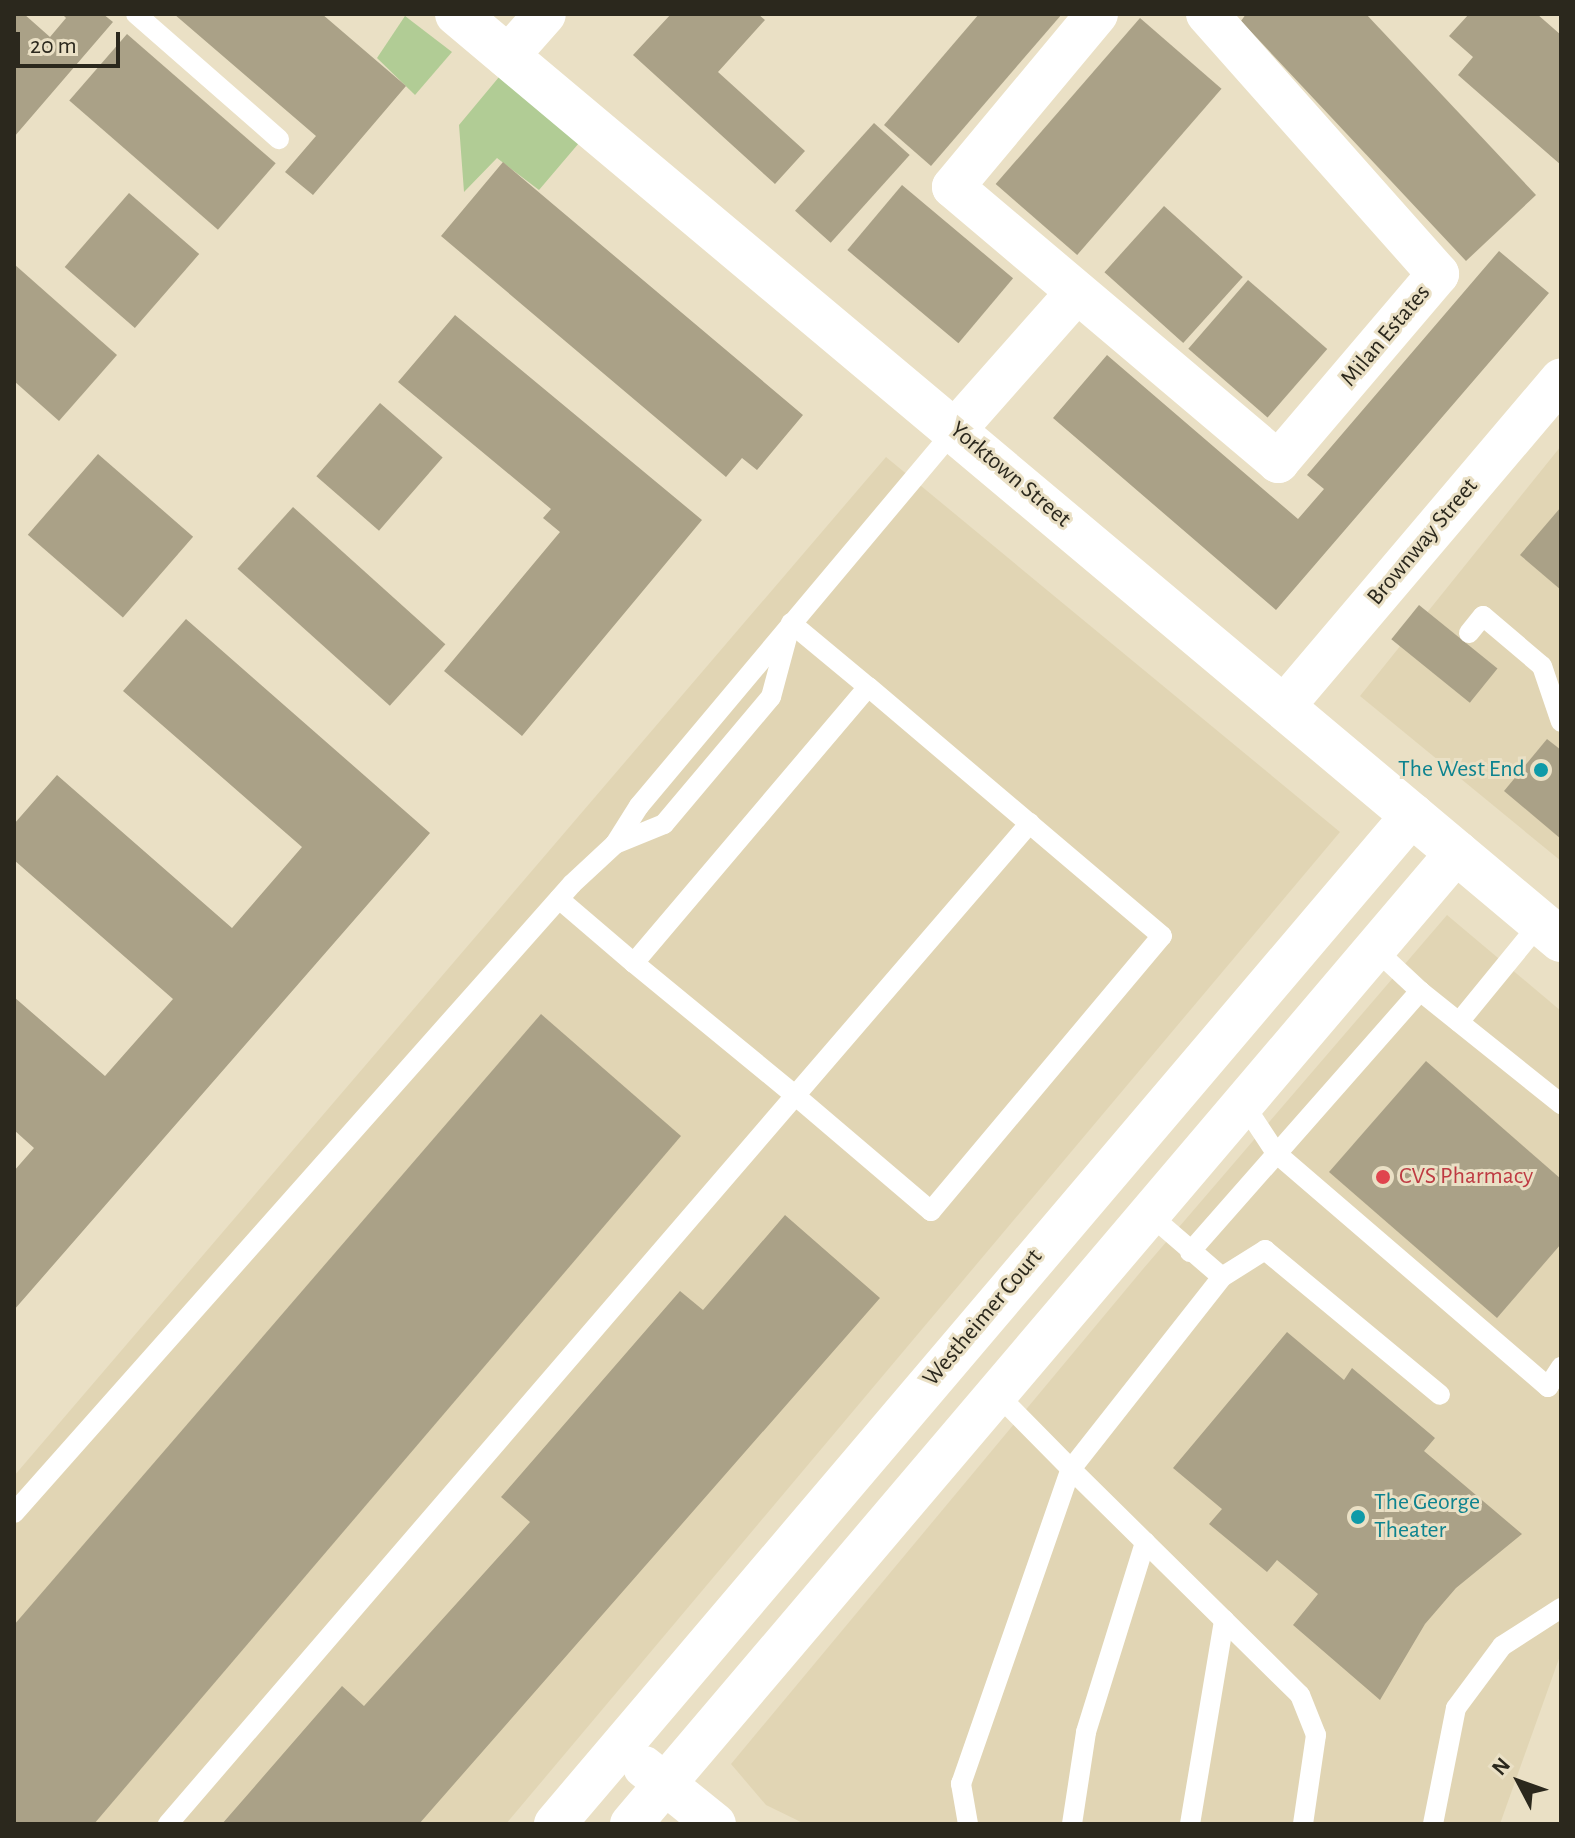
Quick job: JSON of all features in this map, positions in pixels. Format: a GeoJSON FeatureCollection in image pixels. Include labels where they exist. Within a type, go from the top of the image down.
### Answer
{"type":"FeatureCollection","features":[{"type":"Feature","properties":{"kind":"street","name":"Yorktown Street"},"geometry":{"type":"LineString","coordinates":[[457,14],[1551,931]]}},
{"type":"Feature","properties":{"kind":"street"},"geometry":{"type":"LineString","coordinates":[[507,57],[545,14]]}},
{"type":"Feature","properties":{"kind":"street","name":"Milan Estates"},"geometry":{"type":"LineString","coordinates":[[1097,14],[953,187],[1278,462],[1438,274],[1207,14]]}},
{"type":"Feature","properties":{"kind":"street"},"geometry":{"type":"LineString","coordinates":[[955,430],[1077,292]]}},
{"type":"Feature","properties":{"kind":"street","name":"Brownway Street"},"geometry":{"type":"LineString","coordinates":[[1285,705],[1561,379]]}},
{"type":"Feature","properties":{"kind":"street","name":"Westheimer Court"},"geometry":{"type":"LineString","coordinates":[[555,1824],[1413,814]]}},
{"type":"Feature","properties":{"kind":"street"},"geometry":{"type":"LineString","coordinates":[[631,1824],[1457,852]]}},
{"type":"Feature","properties":{"kind":"street"},"geometry":{"type":"LineString","coordinates":[[1105,1175],[1149,1214]]}},
{"type":"Feature","properties":{"kind":"street"},"geometry":{"type":"LineString","coordinates":[[620,1748],[715,1824]]}},
{"type":"Feature","properties":{"kind":"lane"},"geometry":{"type":"LineString","coordinates":[[136,14],[279,139]]}},
{"type":"Feature","properties":{"kind":"lane"},"geometry":{"type":"LineString","coordinates":[[14,1513],[559,899],[615,844],[639,806],[955,430]]}},
{"type":"Feature","properties":{"kind":"lane"},"geometry":{"type":"LineString","coordinates":[[1469,633],[1483,616],[1542,666],[1561,722]]}},
{"type":"Feature","properties":{"kind":"lane"},"geometry":{"type":"LineString","coordinates":[[559,899],[931,1211],[1162,936],[791,623]]}},
{"type":"Feature","properties":{"kind":"lane"},"geometry":{"type":"LineString","coordinates":[[615,844],[664,824],[771,697],[791,623]]}},
{"type":"Feature","properties":{"kind":"lane"},"geometry":{"type":"LineString","coordinates":[[634,963],[868,687]]}},
{"type":"Feature","properties":{"kind":"lane"},"geometry":{"type":"LineString","coordinates":[[168,1824],[1030,823]]}},
{"type":"Feature","properties":{"kind":"lane"},"geometry":{"type":"LineString","coordinates":[[1459,1022],[1551,931]]}},
{"type":"Feature","properties":{"kind":"lane"},"geometry":{"type":"LineString","coordinates":[[1375,949],[1420,991],[1561,1104]]}},
{"type":"Feature","properties":{"kind":"lane"},"geometry":{"type":"LineString","coordinates":[[1190,1252],[1420,991]]}},
{"type":"Feature","properties":{"kind":"lane"},"geometry":{"type":"LineString","coordinates":[[1243,1103],[1276,1153],[1554,1391],[1561,1367]]}},
{"type":"Feature","properties":{"kind":"lane"},"geometry":{"type":"LineString","coordinates":[[1149,1214],[1222,1277]]}},
{"type":"Feature","properties":{"kind":"lane"},"geometry":{"type":"LineString","coordinates":[[968,1824],[961,1784],[1071,1469],[1222,1277],[1265,1250],[1440,1395]]}},
{"type":"Feature","properties":{"kind":"lane"},"geometry":{"type":"LineString","coordinates":[[997,1394],[1300,1695],[1316,1735],[1303,1824]]}},
{"type":"Feature","properties":{"kind":"lane"},"geometry":{"type":"LineString","coordinates":[[1072,1824],[1086,1732],[1145,1542]]}},
{"type":"Feature","properties":{"kind":"lane"},"geometry":{"type":"LineString","coordinates":[[1433,1824],[1456,1708],[1502,1646],[1561,1608]]}},
{"type":"Feature","properties":{"kind":"lane"},"geometry":{"type":"LineString","coordinates":[[1190,1824],[1224,1620]]}},
{"type":"Feature","properties":{"kind":"shaded area"},"geometry":{"type":"Polygon","coordinates":[[[1561,446],[1561,861],[1360,696],[1561,446]]]}},
{"type":"Feature","properties":{"kind":"shaded area"},"geometry":{"type":"Polygon","coordinates":[[[886,457],[1340,832],[506,1824],[14,1824],[14,1476],[886,457]]]}},
{"type":"Feature","properties":{"kind":"shaded area"},"geometry":{"type":"Polygon","coordinates":[[[1447,915],[1561,1011],[1561,1653],[1500,1824],[805,1824],[766,1805],[731,1764],[1143,1269],[1447,915]]]}},
{"type":"Feature","properties":{"kind":"green space"},"geometry":{"type":"Polygon","coordinates":[[[405,16],[452,52],[415,95],[377,58],[405,16]]]}},
{"type":"Feature","properties":{"kind":"green space"},"geometry":{"type":"Polygon","coordinates":[[[499,77],[579,143],[539,190],[497,158],[464,192],[459,125],[499,77]]]}},
{"type":"Feature","properties":{"kind":"building"},"geometry":{"type":"Polygon","coordinates":[[[14,14],[24,14],[50,37],[66,18],[62,14],[103,14],[113,22],[14,137],[14,14]]]}},
{"type":"Feature","properties":{"kind":"building"},"geometry":{"type":"Polygon","coordinates":[[[174,14],[322,14],[406,86],[313,195],[285,172],[316,136],[174,14]]]}},
{"type":"Feature","properties":{"kind":"building"},"geometry":{"type":"Polygon","coordinates":[[[671,14],[758,14],[765,20],[718,72],[805,151],[775,184],[633,55],[671,14]]]}},
{"type":"Feature","properties":{"kind":"building"},"geometry":{"type":"Polygon","coordinates":[[[979,14],[1062,14],[931,166],[884,125],[979,14]]]}},
{"type":"Feature","properties":{"kind":"building"},"geometry":{"type":"Polygon","coordinates":[[[1246,14],[1366,14],[1536,195],[1466,261],[1241,21],[1246,14]]]}},
{"type":"Feature","properties":{"kind":"building"},"geometry":{"type":"Polygon","coordinates":[[[1469,14],[1537,14],[1561,35],[1561,165],[1458,75],[1473,57],[1449,36],[1469,14]]]}},
{"type":"Feature","properties":{"kind":"building"},"geometry":{"type":"Polygon","coordinates":[[[1140,18],[1222,89],[1077,255],[996,184],[1140,18]]]}},
{"type":"Feature","properties":{"kind":"building"},"geometry":{"type":"Polygon","coordinates":[[[127,34],[276,163],[218,230],[69,100],[127,34]]]}},
{"type":"Feature","properties":{"kind":"building"},"geometry":{"type":"Polygon","coordinates":[[[874,123],[910,155],[831,243],[795,211],[874,123]]]}},
{"type":"Feature","properties":{"kind":"building"},"geometry":{"type":"Polygon","coordinates":[[[503,162],[803,415],[757,470],[742,458],[726,477],[441,236],[503,162]]]}},
{"type":"Feature","properties":{"kind":"building"},"geometry":{"type":"Polygon","coordinates":[[[902,185],[1013,278],[958,343],[847,250],[902,185]]]}},
{"type":"Feature","properties":{"kind":"building"},"geometry":{"type":"Polygon","coordinates":[[[129,193],[199,254],[135,328],[65,267],[129,193]]]}},
{"type":"Feature","properties":{"kind":"building"},"geometry":{"type":"Polygon","coordinates":[[[1164,206],[1243,277],[1183,343],[1104,272],[1164,206]]]}},
{"type":"Feature","properties":{"kind":"building"},"geometry":{"type":"Polygon","coordinates":[[[1499,251],[1549,293],[1276,610],[1053,418],[1107,355],[1298,519],[1324,489],[1307,475],[1499,251]]]}},
{"type":"Feature","properties":{"kind":"building"},"geometry":{"type":"Polygon","coordinates":[[[14,264],[117,355],[59,421],[14,381],[14,264]]]}},
{"type":"Feature","properties":{"kind":"building"},"geometry":{"type":"Polygon","coordinates":[[[1248,280],[1327,349],[1268,418],[1188,349],[1248,280]]]}},
{"type":"Feature","properties":{"kind":"building"},"geometry":{"type":"Polygon","coordinates":[[[455,315],[702,520],[522,736],[444,671],[560,532],[543,518],[551,509],[398,382],[455,315]]]}},
{"type":"Feature","properties":{"kind":"building"},"geometry":{"type":"Polygon","coordinates":[[[380,403],[443,457],[379,531],[316,476],[380,403]]]}},
{"type":"Feature","properties":{"kind":"building"},"geometry":{"type":"Polygon","coordinates":[[[98,454],[193,537],[123,617],[28,535],[98,454]]]}},
{"type":"Feature","properties":{"kind":"building"},"geometry":{"type":"Polygon","coordinates":[[[293,507],[445,644],[390,706],[237,569],[293,507]]]}},
{"type":"Feature","properties":{"kind":"building"},"geometry":{"type":"Polygon","coordinates":[[[1561,507],[1561,590],[1520,555],[1561,507]]]}},
{"type":"Feature","properties":{"kind":"building"},"geometry":{"type":"Polygon","coordinates":[[[1419,605],[1497,669],[1470,703],[1391,639],[1419,605]]]}},
{"type":"Feature","properties":{"kind":"building"},"geometry":{"type":"Polygon","coordinates":[[[186,619],[430,833],[14,1310],[14,1171],[34,1148],[14,1130],[14,997],[105,1076],[173,999],[14,860],[14,824],[57,775],[232,928],[302,847],[123,691],[186,619]]]}},
{"type":"Feature","properties":{"kind":"building","name":"The West End"},"geometry":{"type":"Polygon","coordinates":[[[1547,739],[1561,750],[1561,839],[1504,791],[1547,739]]]}},
{"type":"Feature","properties":{"kind":"building"},"geometry":{"type":"Polygon","coordinates":[[[541,1014],[681,1136],[94,1824],[14,1824],[14,1625],[541,1014]]]}},
{"type":"Feature","properties":{"kind":"building","name":"CVS Pharmacy"},"geometry":{"type":"Polygon","coordinates":[[[1426,1061],[1561,1179],[1561,1244],[1497,1318],[1329,1172],[1426,1061]]]}},
{"type":"Feature","properties":{"kind":"building"},"geometry":{"type":"Polygon","coordinates":[[[785,1215],[880,1298],[419,1824],[222,1824],[342,1686],[364,1706],[530,1522],[501,1497],[680,1291],[703,1310],[785,1215]]]}},
{"type":"Feature","properties":{"kind":"building","name":"The George Theater"},"geometry":{"type":"Polygon","coordinates":[[[1287,1332],[1344,1380],[1352,1368],[1435,1438],[1424,1451],[1522,1534],[1456,1588],[1425,1624],[1380,1700],[1293,1625],[1318,1594],[1277,1560],[1267,1572],[1209,1524],[1222,1509],[1173,1468],[1287,1332]]]}},
{"type":"Feature","properties":{"kind":"place","name":"The West End"},"geometry":{"type":"Point","coordinates":[1541,770]}},
{"type":"Feature","properties":{"kind":"place","name":"CVS Pharmacy"},"geometry":{"type":"Point","coordinates":[1383,1177]}},
{"type":"Feature","properties":{"kind":"place","name":"The George Theater"},"geometry":{"type":"Point","coordinates":[1358,1517]}}]}
